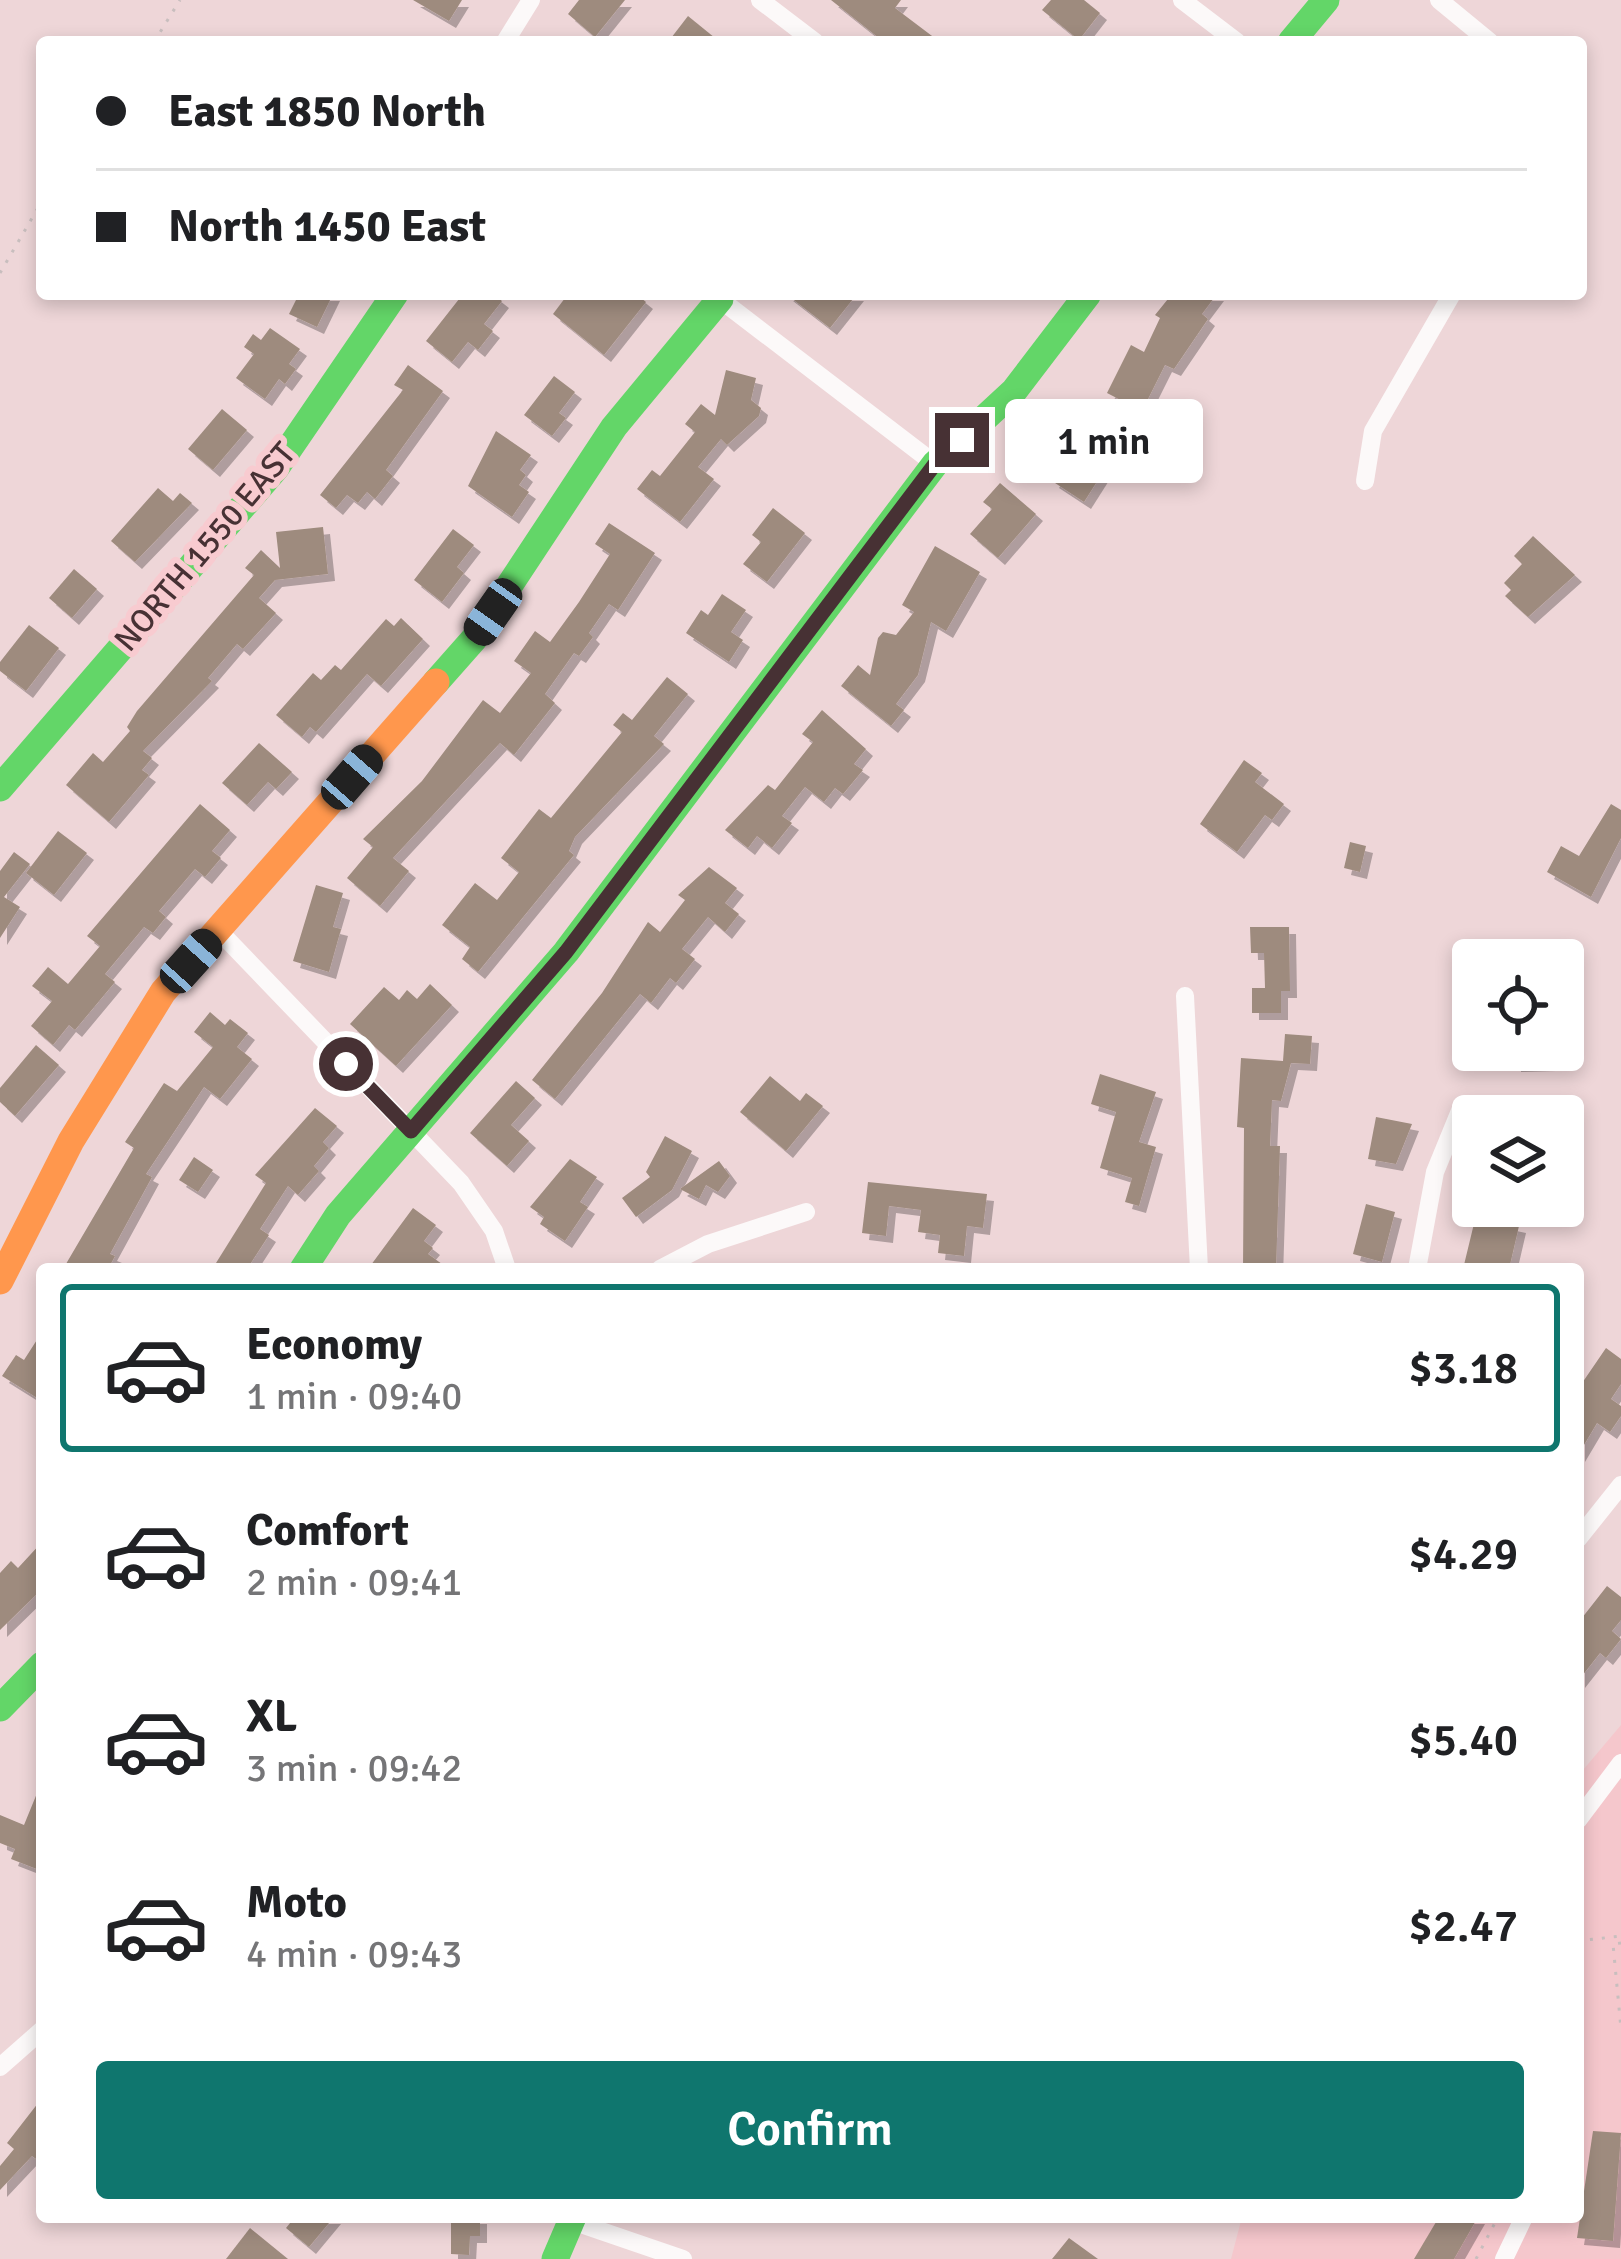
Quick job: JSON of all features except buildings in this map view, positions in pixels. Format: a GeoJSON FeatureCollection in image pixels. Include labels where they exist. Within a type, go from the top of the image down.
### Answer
{"type":"FeatureCollection","features":[{"type":"Feature","properties":{"kind":"street"},"geometry":{"type":"LineString","coordinates":[[509,36],[531,0]]}},
{"type":"Feature","properties":{"kind":"street"},"geometry":{"type":"LineString","coordinates":[[760,0],[807,36]]}},
{"type":"Feature","properties":{"kind":"street"},"geometry":{"type":"LineString","coordinates":[[1181,0],[1229,36]]}},
{"type":"Feature","properties":{"kind":"street"},"geometry":{"type":"LineString","coordinates":[[1296,36],[1326,0]]}},
{"type":"Feature","properties":{"kind":"street"},"geometry":{"type":"LineString","coordinates":[[1439,0],[1483,36]]}},
{"type":"Feature","properties":{"kind":"street","name":"NORTH 1550 EAST"},"geometry":{"type":"LineString","coordinates":[[0,788],[277,468],[391,300]]}},
{"type":"Feature","properties":{"kind":"street"},"geometry":{"type":"LineString","coordinates":[[1,1276],[71,1141],[163,992],[474,639],[614,427],[714,300]]}},
{"type":"Feature","properties":{"kind":"street"},"geometry":{"type":"LineString","coordinates":[[722,300],[935,464]]}},
{"type":"Feature","properties":{"kind":"street"},"geometry":{"type":"LineString","coordinates":[[307,1263],[338,1215],[566,952],[935,464],[1014,392],[1083,300]]}},
{"type":"Feature","properties":{"kind":"street"},"geometry":{"type":"LineString","coordinates":[[1365,481],[1373,431],[1449,300]]}},
{"type":"Feature","properties":{"kind":"street"},"geometry":{"type":"LineString","coordinates":[[218,930],[461,1184],[494,1232],[505,1263]]}},
{"type":"Feature","properties":{"kind":"street"},"geometry":{"type":"LineString","coordinates":[[1185,997],[1199,1263]]}},
{"type":"Feature","properties":{"kind":"street"},"geometry":{"type":"LineString","coordinates":[[1418,1263],[1436,1172],[1452,1131]]}},
{"type":"Feature","properties":{"kind":"street"},"geometry":{"type":"LineString","coordinates":[[672,1263],[708,1244],[806,1212]]}},
{"type":"Feature","properties":{"kind":"street"},"geometry":{"type":"LineString","coordinates":[[1584,1531],[1621,1484]]}},
{"type":"Feature","properties":{"kind":"street"},"geometry":{"type":"LineString","coordinates":[[0,1708],[36,1671]]}},
{"type":"Feature","properties":{"kind":"street"},"geometry":{"type":"LineString","coordinates":[[1584,1812],[1621,1763]]}},
{"type":"Feature","properties":{"kind":"street"},"geometry":{"type":"LineString","coordinates":[[0,2067],[36,2035]]}},
{"type":"Feature","properties":{"kind":"street"},"geometry":{"type":"LineString","coordinates":[[555,2259],[571,2223]]}},
{"type":"Feature","properties":{"kind":"street"},"geometry":{"type":"LineString","coordinates":[[584,2223],[682,2259]]}},
{"type":"Feature","properties":{"kind":"street"},"geometry":{"type":"LineString","coordinates":[[1504,2259],[1521,2223]]}},
{"type":"Feature","properties":{"kind":"path"},"geometry":{"type":"LineString","coordinates":[[158,36],[180,0]]}},
{"type":"Feature","properties":{"kind":"path"},"geometry":{"type":"LineString","coordinates":[[0,273],[36,211]]}},
{"type":"Feature","properties":{"kind":"path"},"geometry":{"type":"LineString","coordinates":[[1584,1941],[1621,1940]]}},
{"type":"Feature","properties":{"kind":"path"},"geometry":{"type":"LineString","coordinates":[[1621,1940],[1613,1944],[1621,2029]]}},
{"type":"Feature","properties":{"kind":"path"},"geometry":{"type":"LineString","coordinates":[[1476,2259],[1495,2223]]}},
{"type":"Feature","properties":{"kind":"shaded area"},"geometry":{"type":"Polygon","coordinates":[[[1621,1725],[1621,2259],[1231,2259],[1240,2223],[1584,2223],[1584,1769],[1621,1725]]]}},
{"type":"Feature","properties":{"kind":"traffic: fast"},"geometry":{"type":"LineString","coordinates":[[1296,36],[1326,0]]}},
{"type":"Feature","properties":{"kind":"traffic: fast"},"geometry":{"type":"LineString","coordinates":[[0,788],[276,468],[391,300]]}},
{"type":"Feature","properties":{"kind":"traffic: fast"},"geometry":{"type":"LineString","coordinates":[[436,682],[474,639],[614,427],[719,300]]}},
{"type":"Feature","properties":{"kind":"traffic: fast"},"geometry":{"type":"LineString","coordinates":[[307,1263],[338,1215],[566,952],[935,464],[1014,391],[1083,300]]}},
{"type":"Feature","properties":{"kind":"traffic: fast"},"geometry":{"type":"LineString","coordinates":[[0,1708],[36,1671]]}},
{"type":"Feature","properties":{"kind":"traffic: fast"},"geometry":{"type":"LineString","coordinates":[[555,2259],[570,2223]]}},
{"type":"Feature","properties":{"kind":"traffic: slow"},"geometry":{"type":"LineString","coordinates":[[0,1281],[71,1141],[163,992],[436,682]]}},
{"type":"Feature","properties":{"kind":"route"},"geometry":{"type":"LineString","coordinates":[[346,1064],[411,1131],[566,952],[935,464],[962,440]]}}]}
